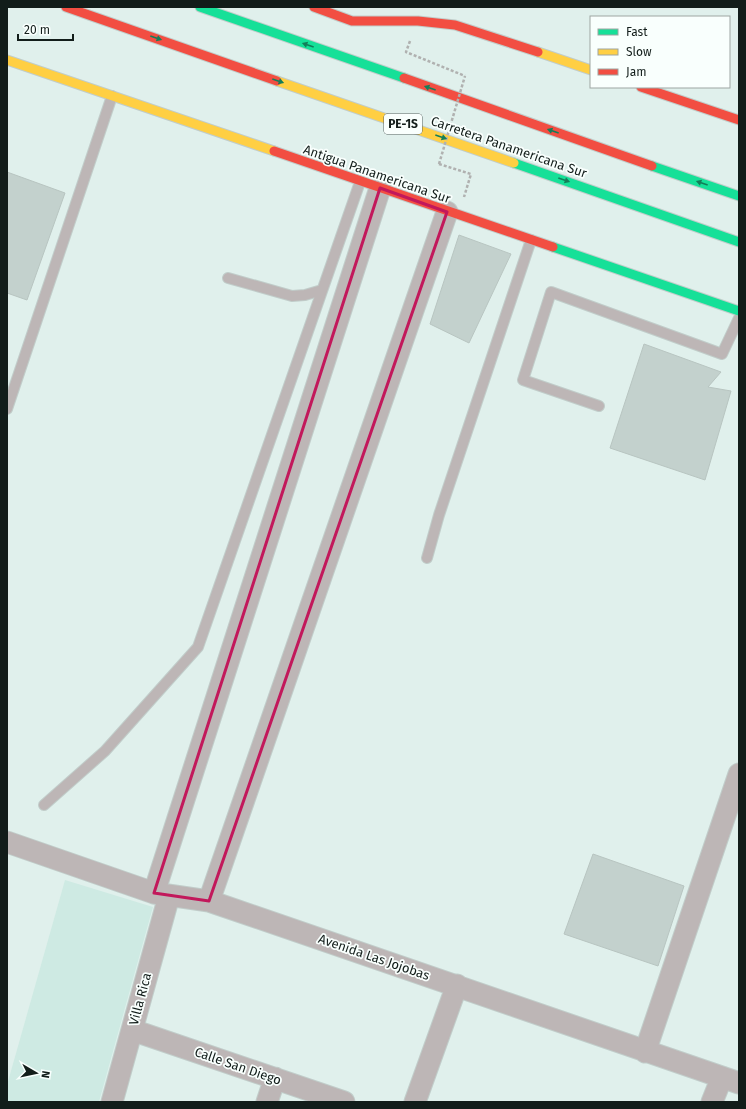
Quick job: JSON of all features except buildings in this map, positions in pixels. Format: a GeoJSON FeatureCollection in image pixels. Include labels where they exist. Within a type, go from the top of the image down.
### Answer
{"type":"FeatureCollection","features":[{"type":"Feature","properties":{"kind":"main road","name":"Carretera Panamericana Sur"},"geometry":{"type":"LineString","coordinates":[[66,7],[739,242]]}},
{"type":"Feature","properties":{"kind":"main road"},"geometry":{"type":"LineString","coordinates":[[200,7],[739,196]]}},
{"type":"Feature","properties":{"kind":"main road"},"geometry":{"type":"LineString","coordinates":[[314,7],[352,21],[418,21],[455,25],[590,70]]}},
{"type":"Feature","properties":{"kind":"main road","name":"Antigua Panamericana Sur"},"geometry":{"type":"LineString","coordinates":[[7,60],[739,311]]}},
{"type":"Feature","properties":{"kind":"main road"},"geometry":{"type":"LineString","coordinates":[[644,88],[739,120]]}},
{"type":"Feature","properties":{"kind":"street","name":"Villa Rica"},"geometry":{"type":"LineString","coordinates":[[112,1102],[132,1030],[162,894],[380,188]]}},
{"type":"Feature","properties":{"kind":"street"},"geometry":{"type":"LineString","coordinates":[[209,901],[447,212]]}},
{"type":"Feature","properties":{"kind":"street"},"geometry":{"type":"LineString","coordinates":[[645,1052],[739,774]]}},
{"type":"Feature","properties":{"kind":"street","name":"Avenida Las Jojobas"},"geometry":{"type":"LineString","coordinates":[[7,842],[162,894],[209,901],[730,1080]]}},
{"type":"Feature","properties":{"kind":"street"},"geometry":{"type":"LineString","coordinates":[[415,1102],[457,986]]}},
{"type":"Feature","properties":{"kind":"street","name":"Calle San Diego"},"geometry":{"type":"LineString","coordinates":[[132,1030],[344,1102]]}},
{"type":"Feature","properties":{"kind":"street"},"geometry":{"type":"LineString","coordinates":[[267,1102],[275,1078]]}},
{"type":"Feature","properties":{"kind":"street"},"geometry":{"type":"LineString","coordinates":[[712,1102],[730,1080]]}},
{"type":"Feature","properties":{"kind":"lane"},"geometry":{"type":"LineString","coordinates":[[7,409],[112,96]]}},
{"type":"Feature","properties":{"kind":"lane"},"geometry":{"type":"LineString","coordinates":[[44,805],[105,751],[198,647],[360,182]]}},
{"type":"Feature","properties":{"kind":"lane"},"geometry":{"type":"LineString","coordinates":[[427,558],[439,515],[531,240]]}},
{"type":"Feature","properties":{"kind":"lane"},"geometry":{"type":"LineString","coordinates":[[228,278],[292,296],[305,295],[322,290]]}},
{"type":"Feature","properties":{"kind":"lane"},"geometry":{"type":"LineString","coordinates":[[599,406],[523,380],[552,292],[722,354],[739,318]]}},
{"type":"Feature","properties":{"kind":"path"},"geometry":{"type":"LineString","coordinates":[[406,52],[465,76],[439,164],[471,174]]}},
{"type":"Feature","properties":{"kind":"highlighted area"},"geometry":{"type":"Polygon","coordinates":[[[380,188],[447,212],[209,901],[154,893],[380,188]]]}},
{"type":"Feature","properties":{"kind":"shaded area"},"geometry":{"type":"Polygon","coordinates":[[[65,880],[153,907],[99,1102],[7,1102],[7,1085],[65,880]]]}},
{"type":"Feature","properties":{"kind":"traffic: fast"},"geometry":{"type":"LineString","coordinates":[[200,7],[404,78]]}},
{"type":"Feature","properties":{"kind":"traffic: fast"},"geometry":{"type":"LineString","coordinates":[[514,163],[739,242]]}},
{"type":"Feature","properties":{"kind":"traffic: fast"},"geometry":{"type":"LineString","coordinates":[[652,166],[739,196]]}},
{"type":"Feature","properties":{"kind":"traffic: fast"},"geometry":{"type":"LineString","coordinates":[[553,247],[739,311]]}},
{"type":"Feature","properties":{"kind":"traffic: slow"},"geometry":{"type":"LineString","coordinates":[[538,52],[590,70]]}},
{"type":"Feature","properties":{"kind":"traffic: slow"},"geometry":{"type":"LineString","coordinates":[[7,60],[274,151]]}},
{"type":"Feature","properties":{"kind":"traffic: slow"},"geometry":{"type":"LineString","coordinates":[[277,81],[514,163]]}},
{"type":"Feature","properties":{"kind":"traffic: jam"},"geometry":{"type":"LineString","coordinates":[[66,7],[277,81]]}},
{"type":"Feature","properties":{"kind":"traffic: jam"},"geometry":{"type":"LineString","coordinates":[[314,7],[352,21],[418,21],[455,25],[538,52]]}},
{"type":"Feature","properties":{"kind":"traffic: jam"},"geometry":{"type":"LineString","coordinates":[[404,78],[652,166]]}},
{"type":"Feature","properties":{"kind":"traffic: jam"},"geometry":{"type":"LineString","coordinates":[[644,88],[739,120]]}},
{"type":"Feature","properties":{"kind":"traffic: jam"},"geometry":{"type":"LineString","coordinates":[[274,151],[553,247]]}}]}
